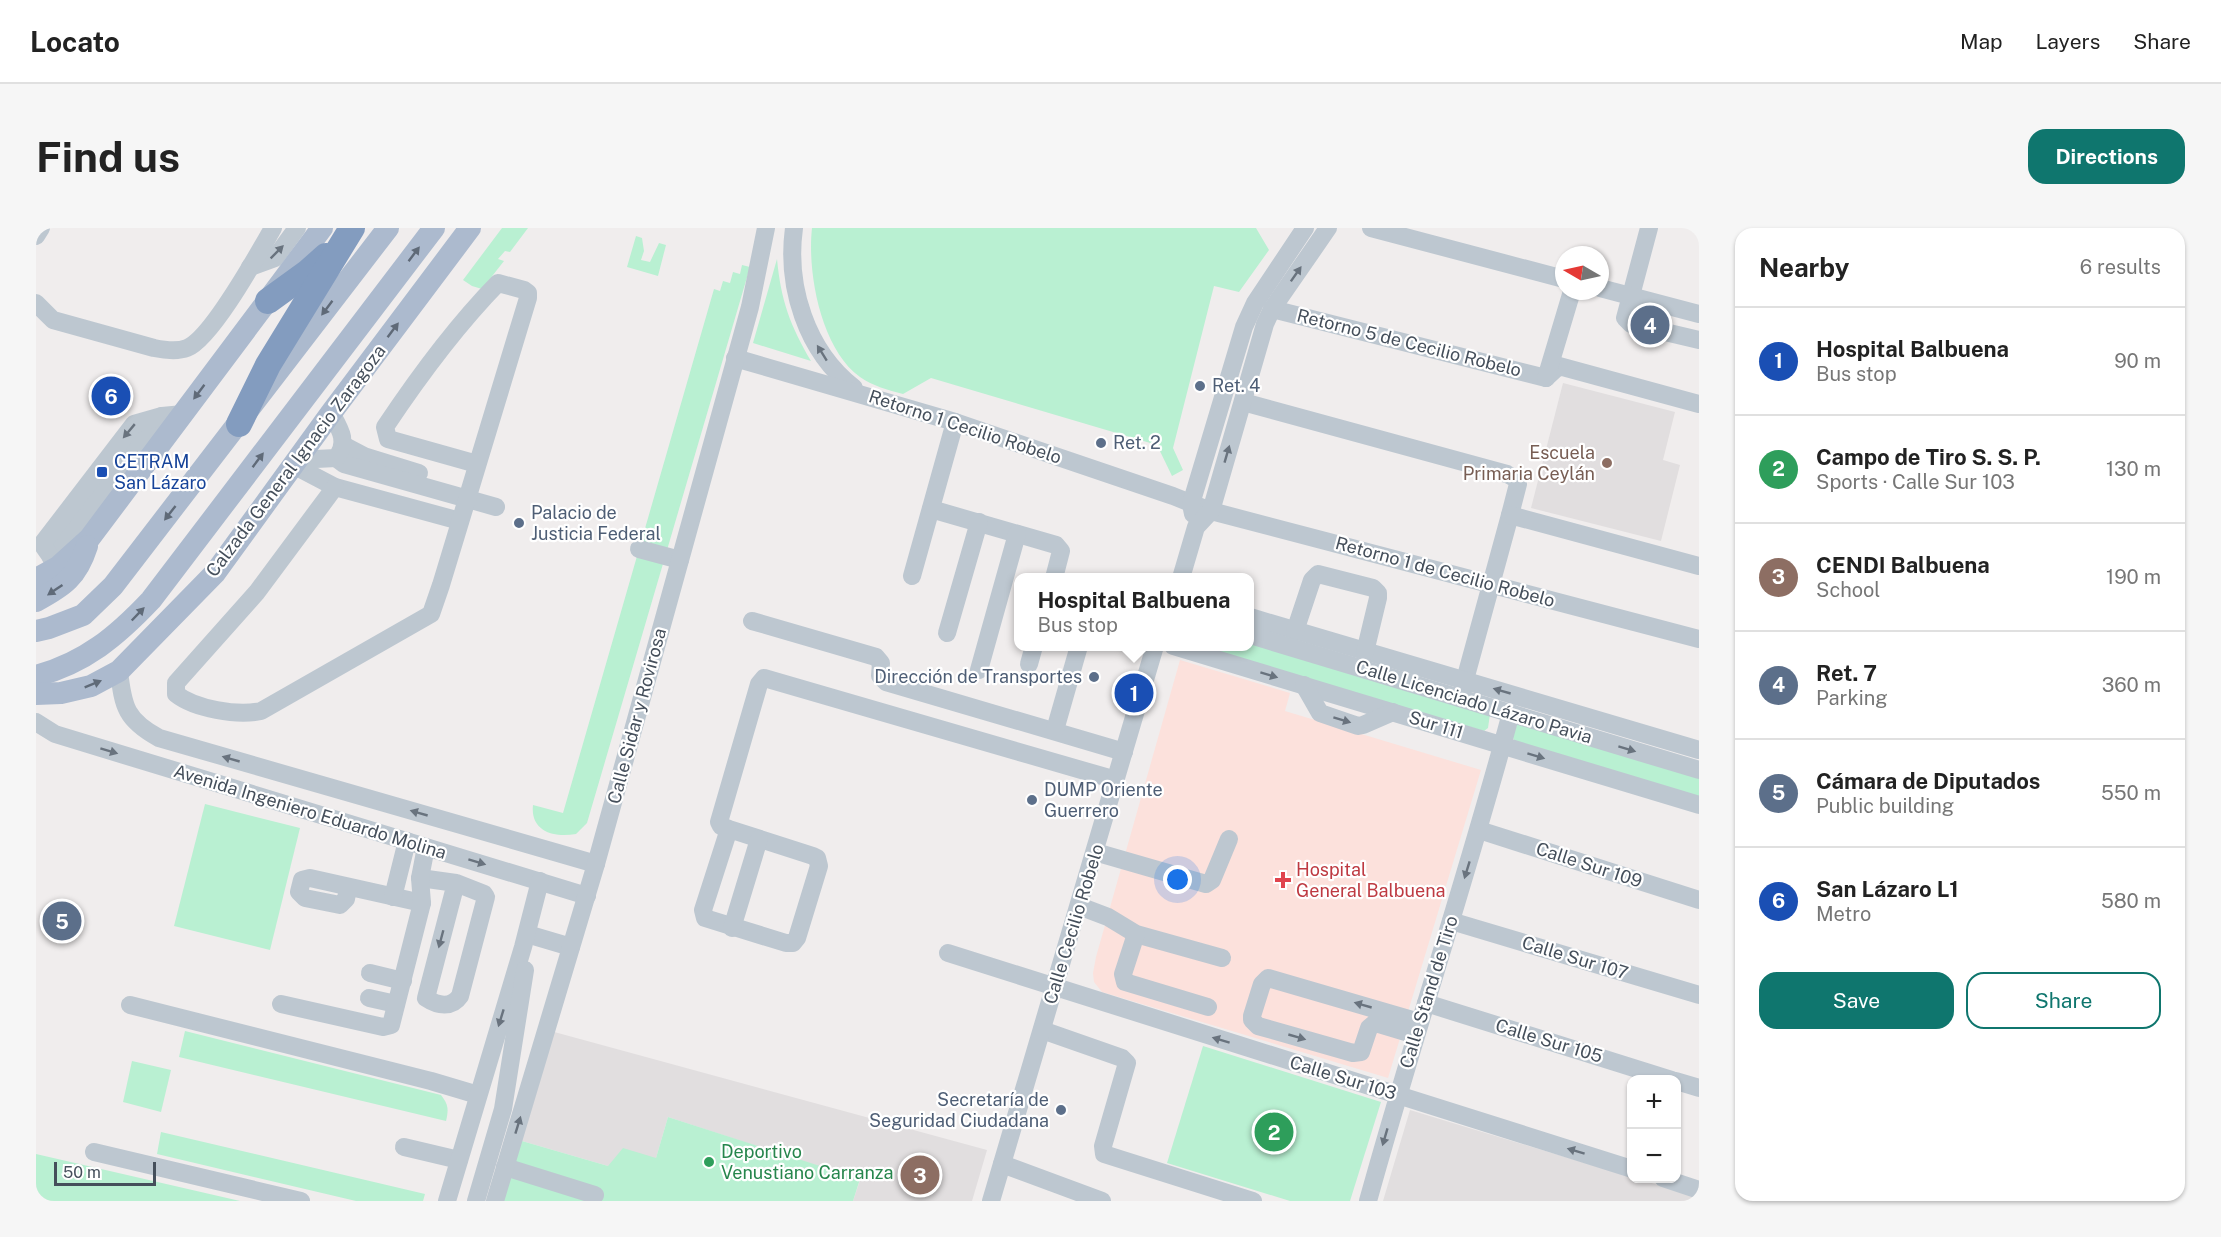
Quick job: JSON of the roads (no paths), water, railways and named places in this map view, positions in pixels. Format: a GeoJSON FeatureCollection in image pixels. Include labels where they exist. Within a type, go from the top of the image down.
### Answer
{"type":"FeatureCollection","features":[{"type":"Feature","properties":{"kind":"highway"},"geometry":{"type":"LineString","coordinates":[[268,301],[308,272],[349,233]]}},
{"type":"Feature","properties":{"kind":"highway"},"geometry":{"type":"LineString","coordinates":[[239,424],[268,364],[349,233]]}},
{"type":"Feature","properties":{"kind":"main road"},"geometry":{"type":"LineString","coordinates":[[36,601],[57,590],[72,577],[81,564],[90,539],[172,415],[226,355],[322,228]]}},
{"type":"Feature","properties":{"kind":"main road"},"geometry":{"type":"LineString","coordinates":[[40,629],[83,615],[113,586],[388,228]]}},
{"type":"Feature","properties":{"kind":"main road","name":"Calzada General Ignacio Zaragoza"},"geometry":{"type":"LineString","coordinates":[[36,676],[60,668],[101,646],[123,630],[151,600],[434,228]]}},
{"type":"Feature","properties":{"kind":"main road","name":"Calzada General Ignacio Zaragoza"},"geometry":{"type":"LineString","coordinates":[[36,694],[61,693],[91,686],[119,671],[215,573],[331,413],[470,228]]}},
{"type":"Feature","properties":{"kind":"main road"},"geometry":{"type":"LineString","coordinates":[[36,579],[55,562],[90,539]]}},
{"type":"Feature","properties":{"kind":"street"},"geometry":{"type":"LineString","coordinates":[[36,236],[41,228]]}},
{"type":"Feature","properties":{"kind":"street"},"geometry":{"type":"LineString","coordinates":[[36,303],[53,320],[154,348],[171,350],[187,348],[200,340],[250,267],[273,228]]}},
{"type":"Feature","properties":{"kind":"street"},"geometry":{"type":"LineString","coordinates":[[250,267],[275,258],[297,228]]}},
{"type":"Feature","properties":{"kind":"street","name":"Calle Sidar y Rovirosa"},"geometry":{"type":"LineString","coordinates":[[495,1201],[596,864],[750,307],[766,228]]}},
{"type":"Feature","properties":{"kind":"street"},"geometry":{"type":"LineString","coordinates":[[794,228],[791,269],[800,310],[823,356],[839,376],[863,394]]}},
{"type":"Feature","properties":{"kind":"street"},"geometry":{"type":"LineString","coordinates":[[1196,528],[1191,504],[1236,346],[1255,303],[1305,228]]}},
{"type":"Feature","properties":{"kind":"street"},"geometry":{"type":"LineString","coordinates":[[1182,573],[1196,528],[1210,511],[1265,324],[1272,309],[1328,228]]}},
{"type":"Feature","properties":{"kind":"street"},"geometry":{"type":"LineString","coordinates":[[1371,228],[1555,277]]}},
{"type":"Feature","properties":{"kind":"street"},"geometry":{"type":"LineString","coordinates":[[1649,228],[1629,296],[1625,314],[1627,321],[1699,340]]}},
{"type":"Feature","properties":{"kind":"street"},"geometry":{"type":"LineString","coordinates":[[335,487],[257,592],[176,683],[176,694],[185,701],[233,713],[246,714],[261,711],[431,614],[528,298],[528,293],[524,290],[498,283],[417,378],[385,427],[388,439],[477,464]]}},
{"type":"Feature","properties":{"kind":"street"},"geometry":{"type":"LineString","coordinates":[[1609,290],[1699,314]]}},
{"type":"Feature","properties":{"kind":"street","name":"Retorno 5 de Cecilio Robelo"},"geometry":{"type":"LineString","coordinates":[[1546,378],[1569,300]]}},
{"type":"Feature","properties":{"kind":"street","name":"Retorno 5 de Cecilio Robelo"},"geometry":{"type":"LineString","coordinates":[[1272,309],[1546,378]]}},
{"type":"Feature","properties":{"kind":"street"},"geometry":{"type":"LineString","coordinates":[[200,340],[226,355]]}},
{"type":"Feature","properties":{"kind":"street"},"geometry":{"type":"LineString","coordinates":[[1236,346],[1256,353]]}},
{"type":"Feature","properties":{"kind":"street","name":"Retorno 1 Cecilio Robelo"},"geometry":{"type":"LineString","coordinates":[[735,358],[955,422],[1173,495],[1191,504]]}},
{"type":"Feature","properties":{"kind":"street","name":"Retorno 5 de Cecilio Robelo"},"geometry":{"type":"LineString","coordinates":[[1546,378],[1559,366],[1699,404]]}},
{"type":"Feature","properties":{"kind":"street"},"geometry":{"type":"LineString","coordinates":[[1243,402],[1507,474],[1516,479],[1518,484],[1460,698]]}},
{"type":"Feature","properties":{"kind":"street"},"geometry":{"type":"LineString","coordinates":[[331,413],[342,433],[339,452]]}},
{"type":"Feature","properties":{"kind":"street"},"geometry":{"type":"LineString","coordinates":[[55,562],[172,415]]}},
{"type":"Feature","properties":{"kind":"street"},"geometry":{"type":"LineString","coordinates":[[912,576],[955,422]]}},
{"type":"Feature","properties":{"kind":"street"},"geometry":{"type":"LineString","coordinates":[[293,465],[339,452],[364,456],[497,501]]}},
{"type":"Feature","properties":{"kind":"street"},"geometry":{"type":"LineString","coordinates":[[293,465],[335,487],[460,521]]}},
{"type":"Feature","properties":{"kind":"street","name":"Retorno 1 de Cecilio Robelo"},"geometry":{"type":"LineString","coordinates":[[1191,504],[1210,511],[1699,639]]}},
{"type":"Feature","properties":{"kind":"street"},"geometry":{"type":"LineString","coordinates":[[931,509],[1059,547],[1061,555],[1056,573]]}},
{"type":"Feature","properties":{"kind":"street"},"geometry":{"type":"LineString","coordinates":[[1510,514],[1699,566]]}},
{"type":"Feature","properties":{"kind":"street"},"geometry":{"type":"LineString","coordinates":[[947,633],[979,522]]}},
{"type":"Feature","properties":{"kind":"street"},"geometry":{"type":"LineString","coordinates":[[979,670],[1017,534]]}},
{"type":"Feature","properties":{"kind":"street"},"geometry":{"type":"LineString","coordinates":[[640,544],[681,555]]}},
{"type":"Feature","properties":{"kind":"street"},"geometry":{"type":"LineString","coordinates":[[1295,631],[1312,580],[1318,574],[1373,588],[1378,593],[1378,597],[1365,652]]}},
{"type":"Feature","properties":{"kind":"street","name":"Calle Licenciado Lázaro Pavia"},"geometry":{"type":"LineString","coordinates":[[1254,618],[1699,750]]}},
{"type":"Feature","properties":{"kind":"street"},"geometry":{"type":"LineString","coordinates":[[752,621],[876,657],[882,663],[880,676],[886,682],[1124,752]]}},
{"type":"Feature","properties":{"kind":"street","name":"Calle Licenciado Lázaro Pavia"},"geometry":{"type":"LineString","coordinates":[[1254,636],[1699,770]]}},
{"type":"Feature","properties":{"kind":"street"},"geometry":{"type":"LineString","coordinates":[[1055,730],[1078,651]]}},
{"type":"Feature","properties":{"kind":"street","name":"Calle Cecilio Robelo"},"geometry":{"type":"LineString","coordinates":[[991,1201],[1154,651]]}},
{"type":"Feature","properties":{"kind":"street","name":"Sur 111"},"geometry":{"type":"LineString","coordinates":[[1189,651],[1699,805]]}},
{"type":"Feature","properties":{"kind":"street","name":"Avenida Ingeniero Eduardo Molina"},"geometry":{"type":"LineString","coordinates":[[119,671],[126,709],[139,727],[159,738],[596,864]]}},
{"type":"Feature","properties":{"kind":"street"},"geometry":{"type":"LineString","coordinates":[[729,829],[703,914],[708,921],[793,943],[797,938],[819,866],[817,858],[721,826],[719,818],[759,684],[764,678],[1116,780]]}},
{"type":"Feature","properties":{"kind":"street","name":"Calle Stand de Tiro"},"geometry":{"type":"LineString","coordinates":[[1368,1201],[1417,1028],[1479,830],[1511,713]]}},
{"type":"Feature","properties":{"kind":"street","name":"Avenida Ingeniero Eduardo Molina"},"geometry":{"type":"LineString","coordinates":[[36,722],[55,734],[587,896]]}},
{"type":"Feature","properties":{"kind":"street","name":"Calle Sur 109"},"geometry":{"type":"LineString","coordinates":[[1479,830],[1699,900]]}},
{"type":"Feature","properties":{"kind":"street"},"geometry":{"type":"LineString","coordinates":[[1095,852],[1206,885],[1212,880],[1229,838]]}},
{"type":"Feature","properties":{"kind":"street"},"geometry":{"type":"LineString","coordinates":[[732,927],[759,839]]}},
{"type":"Feature","properties":{"kind":"street"},"geometry":{"type":"LineString","coordinates":[[393,897],[407,841]]}},
{"type":"Feature","properties":{"kind":"street"},"geometry":{"type":"LineString","coordinates":[[281,1004],[383,1027],[391,1025],[422,903],[420,878],[426,847]]}},
{"type":"Feature","properties":{"kind":"street"},"geometry":{"type":"LineString","coordinates":[[420,878],[456,883],[484,894],[486,897],[460,996],[448,1005],[426,998],[456,883]]}},
{"type":"Feature","properties":{"kind":"street"},"geometry":{"type":"LineString","coordinates":[[447,1201],[525,940],[540,881]]}},
{"type":"Feature","properties":{"kind":"street"},"geometry":{"type":"LineString","coordinates":[[348,887],[422,903]]}},
{"type":"Feature","properties":{"kind":"street"},"geometry":{"type":"LineString","coordinates":[[1078,906],[1108,917],[1136,934],[1222,958]]}},
{"type":"Feature","properties":{"kind":"street","name":"Calle Sur 107"},"geometry":{"type":"LineString","coordinates":[[1451,921],[1699,995]]}},
{"type":"Feature","properties":{"kind":"street"},"geometry":{"type":"LineString","coordinates":[[1136,934],[1123,974],[1125,982],[1208,1007]]}},
{"type":"Feature","properties":{"kind":"street"},"geometry":{"type":"LineString","coordinates":[[525,940],[572,947]]}},
{"type":"Feature","properties":{"kind":"street"},"geometry":{"type":"LineString","coordinates":[[476,1201],[503,1109],[525,972],[525,940]]}},
{"type":"Feature","properties":{"kind":"street","name":"Calle Sur 103"},"geometry":{"type":"LineString","coordinates":[[948,953],[1627,1167]]}},
{"type":"Feature","properties":{"kind":"street"},"geometry":{"type":"LineString","coordinates":[[370,973],[403,981]]}},
{"type":"Feature","properties":{"kind":"street"},"geometry":{"type":"LineString","coordinates":[[1268,978],[1417,1028],[1375,1023],[1369,1028],[1361,1052],[1353,1053],[1258,1026],[1252,1020],[1252,1016],[1262,984],[1268,978]]}},
{"type":"Feature","properties":{"kind":"street"},"geometry":{"type":"LineString","coordinates":[[369,998],[396,1005]]}},
{"type":"Feature","properties":{"kind":"street"},"geometry":{"type":"LineString","coordinates":[[503,1109],[556,998]]}},
{"type":"Feature","properties":{"kind":"street","name":"Calle Sur 105"},"geometry":{"type":"LineString","coordinates":[[1426,1003],[1656,1075]]}},
{"type":"Feature","properties":{"kind":"street"},"geometry":{"type":"LineString","coordinates":[[130,1005],[478,1095]]}},
{"type":"Feature","properties":{"kind":"street"},"geometry":{"type":"LineString","coordinates":[[1042,1030],[1122,1058],[1127,1063],[1102,1146],[1104,1154],[1253,1201]]}},
{"type":"Feature","properties":{"kind":"street"},"geometry":{"type":"LineString","coordinates":[[1681,1082],[1699,1088]]}},
{"type":"Feature","properties":{"kind":"street"},"geometry":{"type":"LineString","coordinates":[[404,1147],[459,1160]]}},
{"type":"Feature","properties":{"kind":"street"},"geometry":{"type":"LineString","coordinates":[[94,1152],[301,1201]]}},
{"type":"Feature","properties":{"kind":"street"},"geometry":{"type":"LineString","coordinates":[[1002,1164],[1102,1201]]}},
{"type":"Feature","properties":{"kind":"street"},"geometry":{"type":"LineString","coordinates":[[506,1167],[595,1195]]}},
{"type":"Feature","properties":{"kind":"street"},"geometry":{"type":"LineString","coordinates":[[1676,1183],[1699,1190]]}},
{"type":"Feature","properties":{"kind":"place","name":"Ret. 7"},"geometry":{"type":"Point","coordinates":[1650,325]}},
{"type":"Feature","properties":{"kind":"place","name":"Ret. 4"},"geometry":{"type":"Point","coordinates":[1200,386]}},
{"type":"Feature","properties":{"kind":"place","name":"San Lázaro L1"},"geometry":{"type":"Point","coordinates":[111,396]}},
{"type":"Feature","properties":{"kind":"place","name":"Ret. 2"},"geometry":{"type":"Point","coordinates":[1101,443]}},
{"type":"Feature","properties":{"kind":"place","name":"Escuela Primaria Ceylán"},"geometry":{"type":"Point","coordinates":[1607,463]}},
{"type":"Feature","properties":{"kind":"place","name":"CETRAM San Lázaro"},"geometry":{"type":"Point","coordinates":[102,472]}},
{"type":"Feature","properties":{"kind":"place","name":"Palacio de Justicia Federal"},"geometry":{"type":"Point","coordinates":[519,523]}},
{"type":"Feature","properties":{"kind":"place","name":"Dirección de Transportes"},"geometry":{"type":"Point","coordinates":[1094,677]}},
{"type":"Feature","properties":{"kind":"place","name":"Hospital Balbuena"},"geometry":{"type":"Point","coordinates":[1134,693]}},
{"type":"Feature","properties":{"kind":"place","name":"DUMP Oriente Guerrero"},"geometry":{"type":"Point","coordinates":[1032,800]}},
{"type":"Feature","properties":{"kind":"place","name":"Hospital General Balbuena"},"geometry":{"type":"Point","coordinates":[1283,880]}},
{"type":"Feature","properties":{"kind":"place","name":"Cámara de Diputados"},"geometry":{"type":"Point","coordinates":[62,921]}},
{"type":"Feature","properties":{"kind":"place","name":"Secretaría de Seguridad Ciudadana"},"geometry":{"type":"Point","coordinates":[1061,1110]}},
{"type":"Feature","properties":{"kind":"place","name":"Campo de Tiro S. S. P."},"geometry":{"type":"Point","coordinates":[1274,1132]}},
{"type":"Feature","properties":{"kind":"place","name":"Deportivo Venustiano Carranza"},"geometry":{"type":"Point","coordinates":[709,1162]}},
{"type":"Feature","properties":{"kind":"place","name":"CENDI Balbuena"},"geometry":{"type":"Point","coordinates":[920,1175]}}]}
